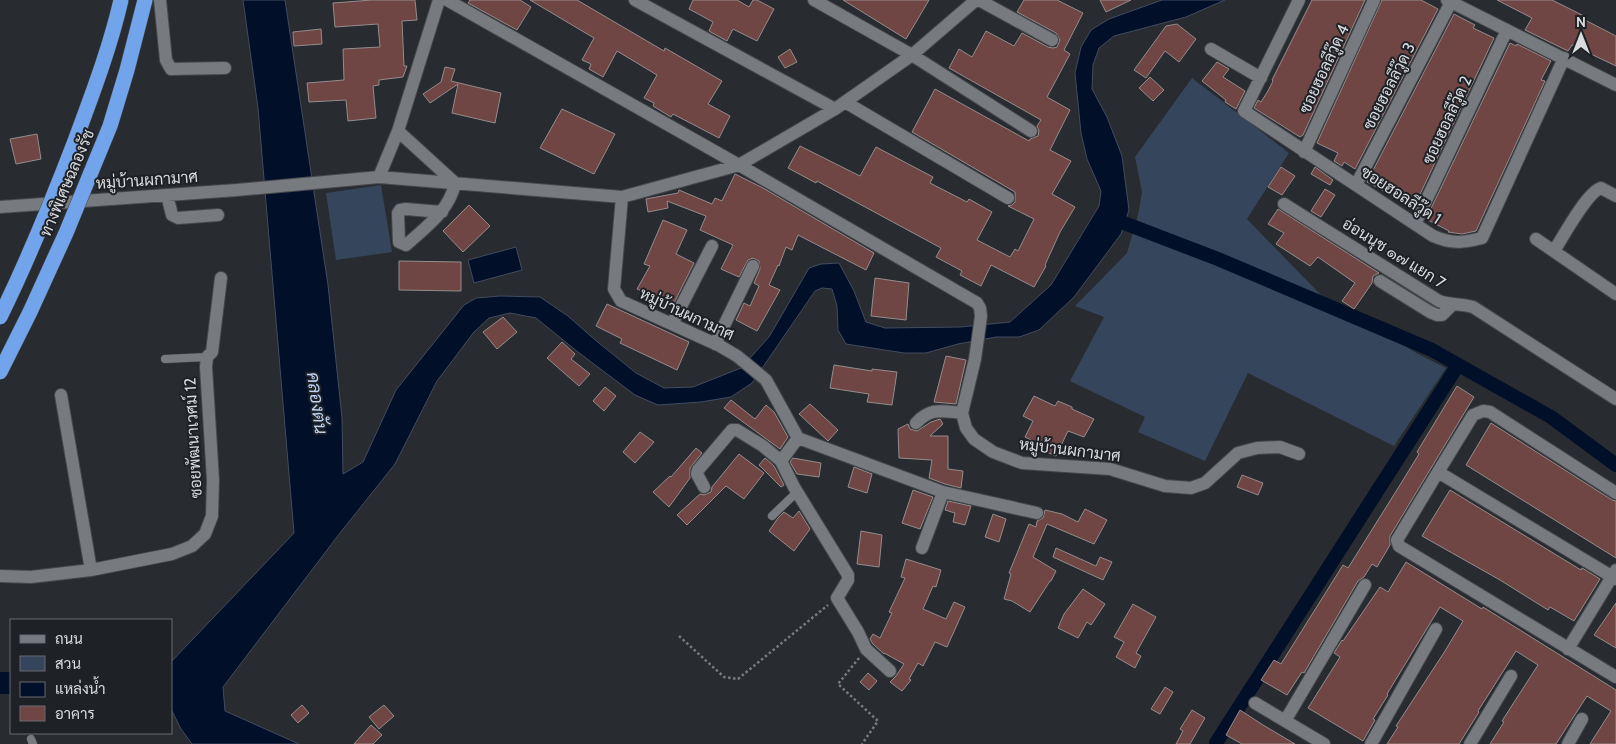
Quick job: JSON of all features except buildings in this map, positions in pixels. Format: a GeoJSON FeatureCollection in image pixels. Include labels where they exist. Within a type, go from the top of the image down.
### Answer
{"type":"FeatureCollection","features":[{"type":"Feature","properties":{"kind":"highway","name":"ทางพิเศษฉลองรัช"},"geometry":{"type":"LineString","coordinates":[[0,317],[40,226],[83,120],[104,61],[121,0]]}},
{"type":"Feature","properties":{"kind":"highway","name":"ทางพิเศษฉลองรัช"},"geometry":{"type":"LineString","coordinates":[[0,372],[30,312],[66,232],[110,126],[145,0]]}},
{"type":"Feature","properties":{"kind":"street"},"geometry":{"type":"LineString","coordinates":[[160,0],[166,60],[171,69],[225,68]]}},
{"type":"Feature","properties":{"kind":"street"},"geometry":{"type":"LineString","coordinates":[[379,177],[398,131],[439,0]]}},
{"type":"Feature","properties":{"kind":"street"},"geometry":{"type":"LineString","coordinates":[[447,0],[739,165],[977,303],[981,316],[975,359],[962,413],[933,411],[924,414],[916,422]]}},
{"type":"Feature","properties":{"kind":"street"},"geometry":{"type":"LineString","coordinates":[[635,0],[840,106],[1008,198]]}},
{"type":"Feature","properties":{"kind":"street"},"geometry":{"type":"LineString","coordinates":[[814,0],[912,55],[1031,131]]}},
{"type":"Feature","properties":{"kind":"street"},"geometry":{"type":"LineString","coordinates":[[398,131],[456,184],[622,197],[739,165],[840,106],[912,55],[977,0],[1052,40]]}},
{"type":"Feature","properties":{"kind":"street"},"geometry":{"type":"LineString","coordinates":[[1211,49],[1261,78],[1299,0]]}},
{"type":"Feature","properties":{"kind":"street","name":"ซอยฮอลลีวู๊ด 4"},"geometry":{"type":"LineString","coordinates":[[1304,152],[1374,0]]}},
{"type":"Feature","properties":{"kind":"street"},"geometry":{"type":"LineString","coordinates":[[1449,1],[1616,85]]}},
{"type":"Feature","properties":{"kind":"street","name":"ซอยฮอลลีวู๊ด 3"},"geometry":{"type":"LineString","coordinates":[[1356,185],[1449,1]]}},
{"type":"Feature","properties":{"kind":"street","name":"ซอยฮอลลีวู๊ด 2"},"geometry":{"type":"LineString","coordinates":[[1415,224],[1507,30]]}},
{"type":"Feature","properties":{"kind":"street","name":"ซอยฮอลลีวู๊ด 1"},"geometry":{"type":"LineString","coordinates":[[1261,78],[1244,111],[1433,236],[1455,242],[1467,242],[1482,238],[1564,58]]}},
{"type":"Feature","properties":{"kind":"street","name":"หมู่บ้านผกามาศ"},"geometry":{"type":"LineString","coordinates":[[0,207],[237,190],[379,177],[456,184]]}},
{"type":"Feature","properties":{"kind":"street"},"geometry":{"type":"LineString","coordinates":[[442,212],[453,195],[456,184]]}},
{"type":"Feature","properties":{"kind":"street"},"geometry":{"type":"LineString","coordinates":[[1554,251],[1595,189],[1601,188],[1616,196]]}},
{"type":"Feature","properties":{"kind":"street"},"geometry":{"type":"LineString","coordinates":[[167,195],[172,215],[178,218],[218,215]]}},
{"type":"Feature","properties":{"kind":"street","name":"หมู่บ้านผกามาศ"},"geometry":{"type":"LineString","coordinates":[[622,197],[615,292],[621,301],[737,356],[766,380],[798,438]]}},
{"type":"Feature","properties":{"kind":"street","name":"อ่อนนุช ๑๗ แยก 7"},"geometry":{"type":"LineString","coordinates":[[1284,204],[1439,302],[1473,307],[1616,399]]}},
{"type":"Feature","properties":{"kind":"street"},"geometry":{"type":"LineString","coordinates":[[1536,239],[1616,294]]}},
{"type":"Feature","properties":{"kind":"street"},"geometry":{"type":"LineString","coordinates":[[672,324],[712,246]]}},
{"type":"Feature","properties":{"kind":"street"},"geometry":{"type":"LineString","coordinates":[[715,344],[753,266]]}},
{"type":"Feature","properties":{"kind":"street","name":"ซอยพัฒนาเวศม์ 12"},"geometry":{"type":"LineString","coordinates":[[0,576],[31,577],[90,570],[172,554],[192,546],[205,534],[212,516],[213,480],[206,367],[207,358],[212,352],[221,278]]}},
{"type":"Feature","properties":{"kind":"street"},"geometry":{"type":"LineString","coordinates":[[1380,281],[1438,315],[1442,314],[1453,304]]}},
{"type":"Feature","properties":{"kind":"street"},"geometry":{"type":"LineString","coordinates":[[61,395],[90,570]]}},
{"type":"Feature","properties":{"kind":"street"},"geometry":{"type":"LineString","coordinates":[[1616,493],[1490,412],[1483,411],[1473,415],[1398,537],[1399,546],[1616,677]]}},
{"type":"Feature","properties":{"kind":"street","name":"หมู่บ้านผกามาศ"},"geometry":{"type":"LineString","coordinates":[[962,413],[966,428],[974,439],[993,452],[1022,463],[1110,469],[1165,486],[1191,488],[1205,483],[1238,453],[1257,448],[1280,447],[1299,454]]}},
{"type":"Feature","properties":{"kind":"street"},"geometry":{"type":"LineString","coordinates":[[704,487],[697,474],[698,470],[732,430],[737,430],[763,446],[781,461],[797,492],[848,575],[848,580],[837,598],[866,649],[890,671]]}},
{"type":"Feature","properties":{"kind":"street"},"geometry":{"type":"LineString","coordinates":[[781,461],[798,438],[943,492],[1037,514]]}},
{"type":"Feature","properties":{"kind":"street"},"geometry":{"type":"LineString","coordinates":[[1438,472],[1615,575],[1568,649]]}},
{"type":"Feature","properties":{"kind":"street"},"geometry":{"type":"LineString","coordinates":[[922,548],[943,492]]}},
{"type":"Feature","properties":{"kind":"street"},"geometry":{"type":"LineString","coordinates":[[1285,722],[1365,585]]}},
{"type":"Feature","properties":{"kind":"street"},"geometry":{"type":"LineString","coordinates":[[1371,744],[1436,629]]}},
{"type":"Feature","properties":{"kind":"street"},"geometry":{"type":"LineString","coordinates":[[1470,744],[1511,676]]}},
{"type":"Feature","properties":{"kind":"street"},"geometry":{"type":"LineString","coordinates":[[1255,704],[1324,744]]}},
{"type":"Feature","properties":{"kind":"street"},"geometry":{"type":"LineString","coordinates":[[1568,744],[1582,719]]}},
{"type":"Feature","properties":{"kind":"lane"},"geometry":{"type":"LineString","coordinates":[[164,359],[207,358]]}},
{"type":"Feature","properties":{"kind":"lane"},"geometry":{"type":"LineString","coordinates":[[772,516],[797,492]]}},
{"type":"Feature","properties":{"kind":"path"},"geometry":{"type":"LineString","coordinates":[[679,636],[724,677],[738,679],[837,598]]}},
{"type":"Feature","properties":{"kind":"path"},"geometry":{"type":"LineString","coordinates":[[862,744],[878,721],[838,684],[866,649]]}},
{"type":"Feature","properties":{"kind":"green space"},"geometry":{"type":"Polygon","coordinates":[[[1192,78],[1289,153],[1247,219],[1320,294],[1418,354],[1446,368],[1394,446],[1248,373],[1205,461],[1138,432],[1145,417],[1070,381],[1104,317],[1075,306],[1127,253],[1138,215],[1142,192],[1135,157],[1192,78]]]}},
{"type":"Feature","properties":{"kind":"green space"},"geometry":{"type":"Polygon","coordinates":[[[381,185],[392,252],[336,260],[326,193],[381,185]]]}},
{"type":"Feature","properties":{"kind":"water","name":"คลองตัน"},"geometry":{"type":"Polygon","coordinates":[[[243,0],[285,0],[328,285],[342,418],[343,474],[363,462],[396,390],[464,305],[476,298],[500,296],[540,297],[568,316],[636,373],[664,388],[693,387],[741,368],[769,337],[809,268],[821,264],[839,263],[854,291],[866,322],[885,328],[960,327],[1010,322],[1051,285],[1099,206],[1101,191],[1087,159],[1081,133],[1075,73],[1081,47],[1091,30],[1109,19],[1162,0],[1225,0],[1186,17],[1114,36],[1099,48],[1093,65],[1092,89],[1107,117],[1122,156],[1129,210],[1121,234],[1074,297],[1039,330],[1019,337],[996,337],[958,344],[926,353],[904,353],[846,344],[838,330],[837,306],[832,289],[822,288],[815,291],[752,383],[731,397],[701,402],[658,405],[635,395],[536,318],[510,313],[489,318],[474,332],[437,381],[395,464],[223,687],[225,711],[299,744],[192,744],[181,729],[172,711],[172,661],[294,533],[258,108],[243,0]]]}},
{"type":"Feature","properties":{"kind":"water"},"geometry":{"type":"Polygon","coordinates":[[[516,247],[522,270],[474,283],[468,260],[516,247]]]}},
{"type":"Feature","properties":{"kind":"waterway"},"geometry":{"type":"LineString","coordinates":[[1111,218],[1218,259],[1432,350],[1551,417],[1616,465]]}},
{"type":"Feature","properties":{"kind":"waterway"},"geometry":{"type":"LineString","coordinates":[[1216,743],[1458,365]]}},
{"type":"Feature","properties":{"kind":"waterway"},"geometry":{"type":"LineString","coordinates":[[0,683],[10,683]]}}]}
